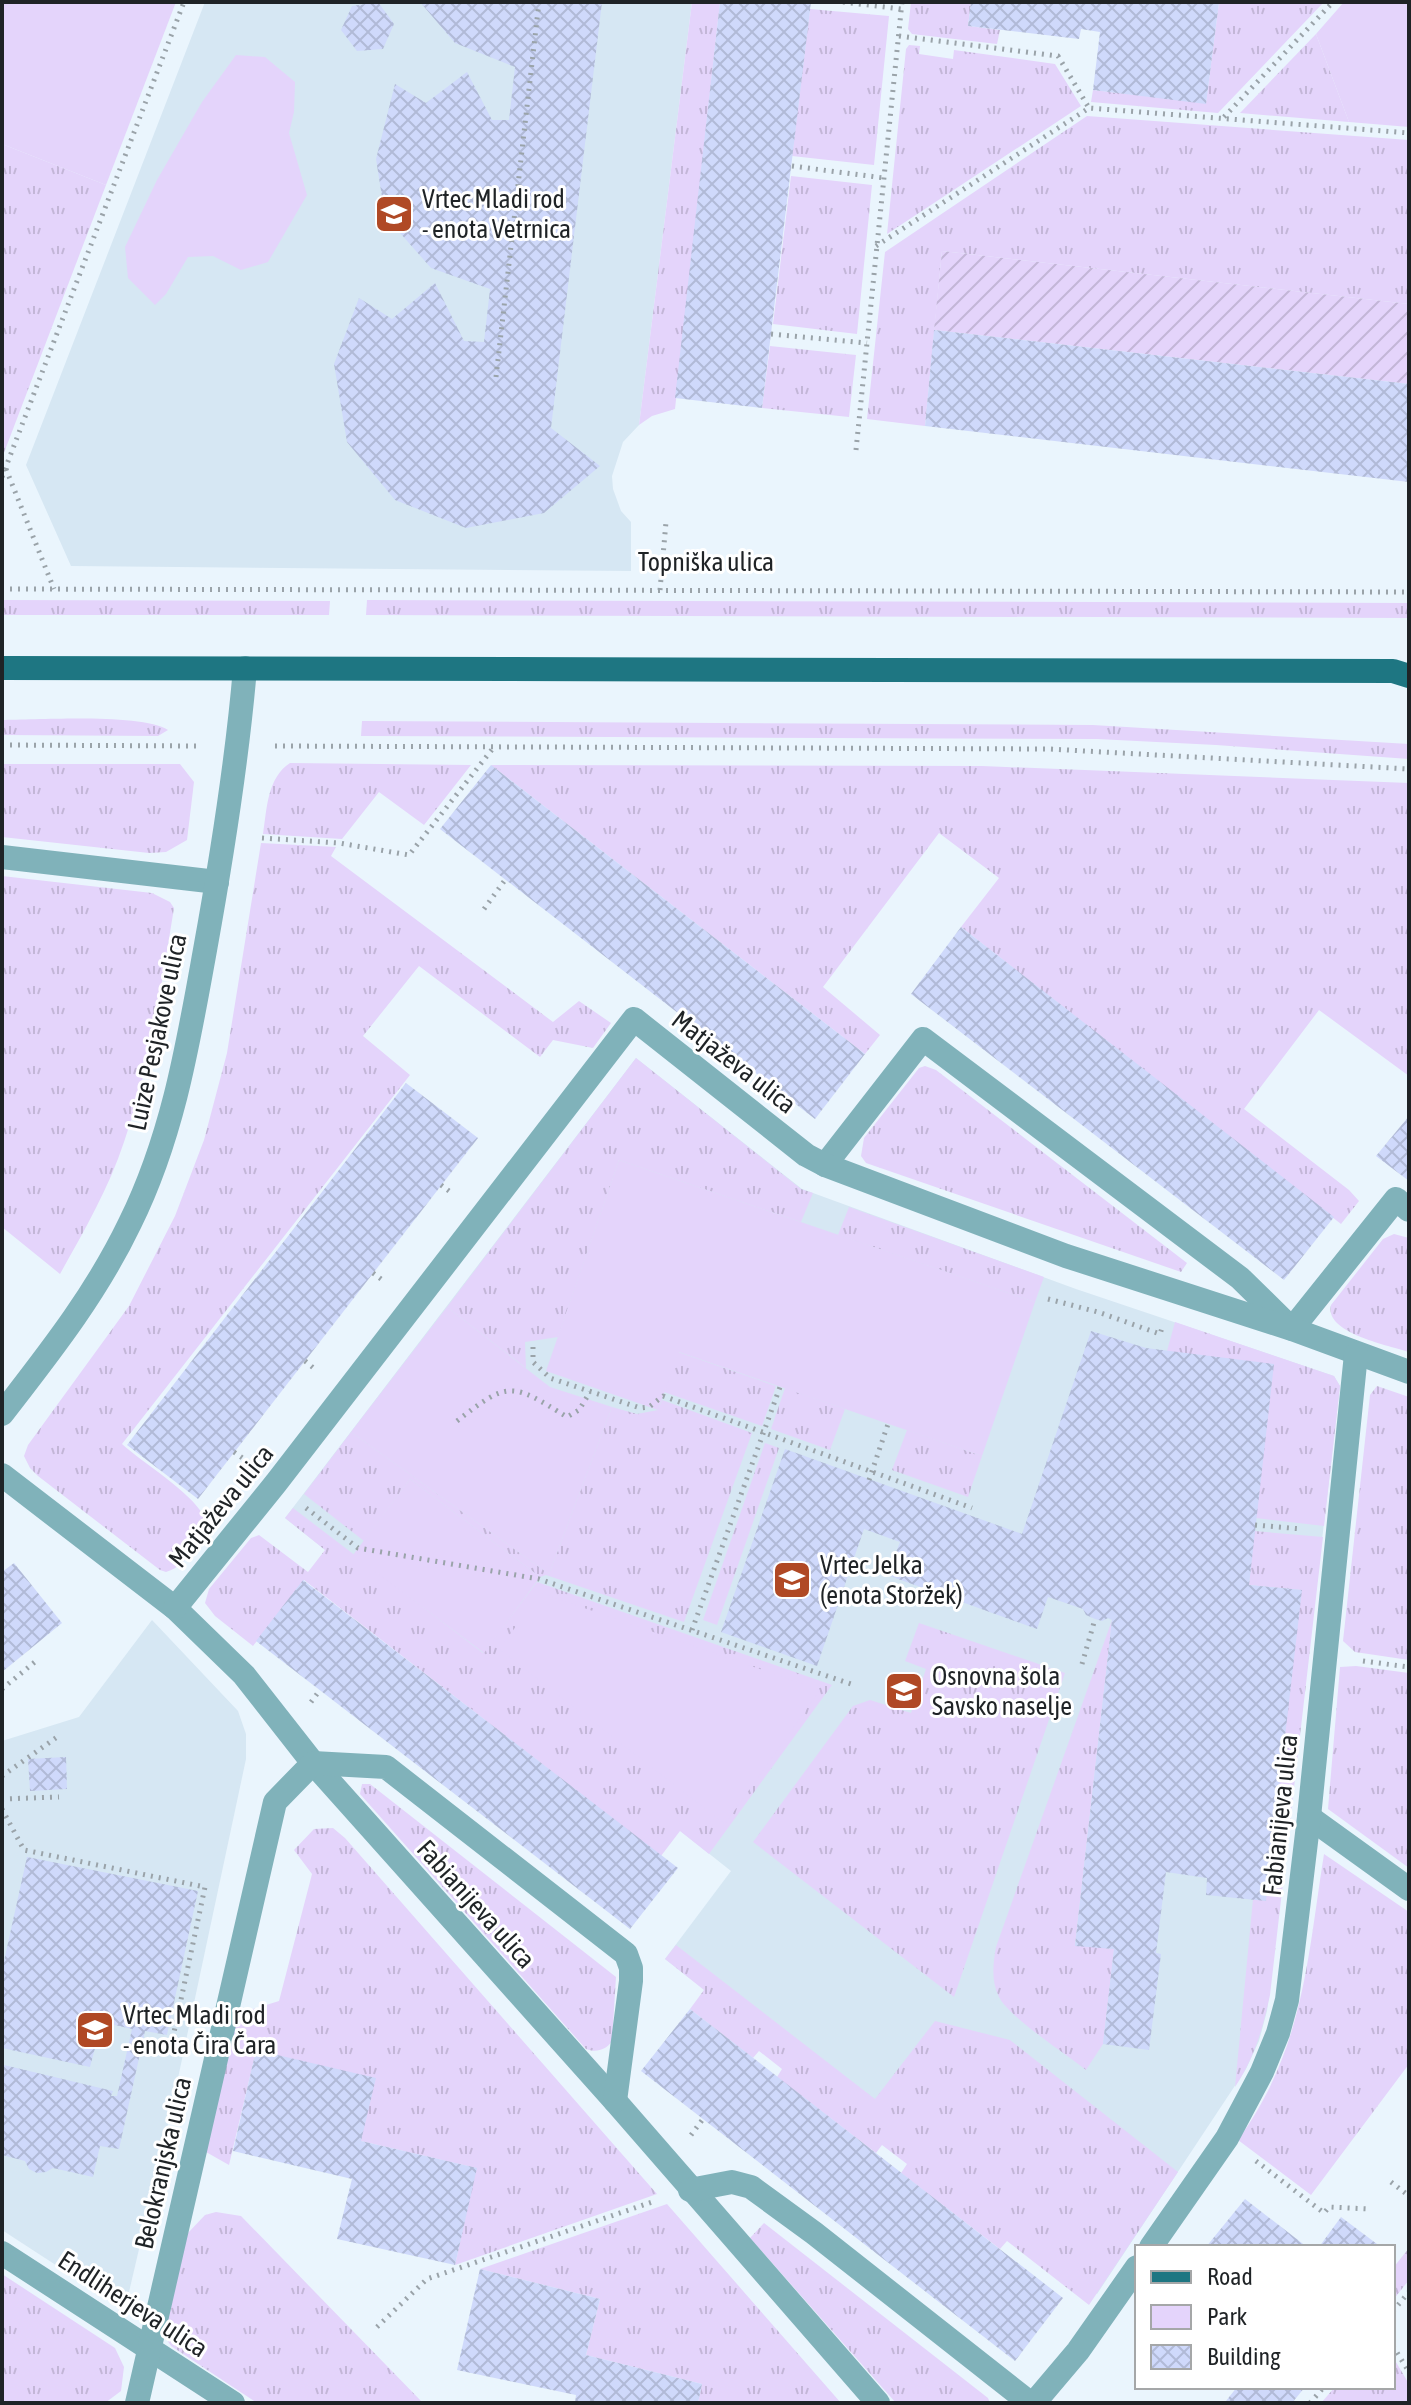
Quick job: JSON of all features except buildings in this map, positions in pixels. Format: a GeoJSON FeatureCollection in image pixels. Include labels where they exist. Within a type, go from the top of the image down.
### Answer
{"type":"FeatureCollection","features":[{"type":"Feature","properties":{"kind":"main road"},"geometry":{"type":"LineString","coordinates":[[2,668],[1404,671]]}},
{"type":"Feature","properties":{"kind":"street","name":"Luize Pesjakove ulica"},"geometry":{"type":"LineString","coordinates":[[2,1414],[90,1296],[132,1221],[171,1120],[183,1073],[225,836],[245,668]]}},
{"type":"Feature","properties":{"kind":"street"},"geometry":{"type":"LineString","coordinates":[[2,857],[217,882]]}},
{"type":"Feature","properties":{"kind":"street","name":"Matjaževa ulica"},"geometry":{"type":"LineString","coordinates":[[175,1608],[276,1483],[634,1019],[806,1155],[825,1165],[1066,1256],[1292,1329],[1409,1372]]}},
{"type":"Feature","properties":{"kind":"street"},"geometry":{"type":"LineString","coordinates":[[825,1165],[923,1039],[1240,1278],[1292,1329],[1396,1199],[1409,1210]]}},
{"type":"Feature","properties":{"kind":"street","name":"Fabianijeva ulica"},"geometry":{"type":"LineString","coordinates":[[1152,2245],[1227,2138],[1262,2072],[1287,2000],[1309,1817],[1356,1354]]}},
{"type":"Feature","properties":{"kind":"street","name":"Fabianijeva ulica"},"geometry":{"type":"LineString","coordinates":[[2,1475],[175,1608],[244,1675],[313,1763],[615,2101],[878,2403]]}},
{"type":"Feature","properties":{"kind":"street"},"geometry":{"type":"LineString","coordinates":[[313,1763],[386,1767],[626,1954],[631,1981],[615,2101]]}},
{"type":"Feature","properties":{"kind":"street","name":"Belokranjska ulica"},"geometry":{"type":"LineString","coordinates":[[137,2403],[275,1802],[313,1763]]}},
{"type":"Feature","properties":{"kind":"street"},"geometry":{"type":"LineString","coordinates":[[1309,1817],[1409,1889]]}},
{"type":"Feature","properties":{"kind":"street"},"geometry":{"type":"LineString","coordinates":[[690,2190],[732,2182],[751,2187],[1032,2403],[1078,2351],[1135,2270]]}},
{"type":"Feature","properties":{"kind":"street","name":"Endliherjeva ulica"},"geometry":{"type":"LineString","coordinates":[[2,2253],[233,2403]]}},
{"type":"Feature","properties":{"kind":"path"},"geometry":{"type":"LineString","coordinates":[[2,477],[184,2]]}},
{"type":"Feature","properties":{"kind":"path"},"geometry":{"type":"LineString","coordinates":[[496,377],[539,2]]}},
{"type":"Feature","properties":{"kind":"path"},"geometry":{"type":"LineString","coordinates":[[843,2],[902,5],[856,450]]}},
{"type":"Feature","properties":{"kind":"path"},"geometry":{"type":"LineString","coordinates":[[1223,118],[1333,2]]}},
{"type":"Feature","properties":{"kind":"path"},"geometry":{"type":"LineString","coordinates":[[899,36],[1058,56],[1089,108]]}},
{"type":"Feature","properties":{"kind":"path"},"geometry":{"type":"LineString","coordinates":[[876,246],[1089,108],[1409,133]]}},
{"type":"Feature","properties":{"kind":"path"},"geometry":{"type":"LineString","coordinates":[[792,166],[884,178]]}},
{"type":"Feature","properties":{"kind":"path"},"geometry":{"type":"LineString","coordinates":[[771,334],[867,343]]}},
{"type":"Feature","properties":{"kind":"path"},"geometry":{"type":"LineString","coordinates":[[5,468],[54,589]]}},
{"type":"Feature","properties":{"kind":"path"},"geometry":{"type":"LineString","coordinates":[[660,590],[666,522]]}},
{"type":"Feature","properties":{"kind":"path","name":"Topniška ulica"},"geometry":{"type":"LineString","coordinates":[[2,589],[1409,592]]}},
{"type":"Feature","properties":{"kind":"path"},"geometry":{"type":"LineString","coordinates":[[2,745],[189,746]]}},
{"type":"Feature","properties":{"kind":"path"},"geometry":{"type":"LineString","coordinates":[[276,746],[1049,749],[1409,769]]}},
{"type":"Feature","properties":{"kind":"path"},"geometry":{"type":"LineString","coordinates":[[225,836],[339,843],[409,855],[494,747]]}},
{"type":"Feature","properties":{"kind":"path"},"geometry":{"type":"LineString","coordinates":[[484,909],[505,880]]}},
{"type":"Feature","properties":{"kind":"path"},"geometry":{"type":"LineString","coordinates":[[533,1347],[533,1362],[550,1378],[640,1408],[649,1407],[663,1396],[972,1508]]}},
{"type":"Feature","properties":{"kind":"path"},"geometry":{"type":"LineString","coordinates":[[692,1631],[780,1387]]}},
{"type":"Feature","properties":{"kind":"path"},"geometry":{"type":"LineString","coordinates":[[457,1421],[494,1394],[507,1390],[527,1392],[567,1417],[579,1410],[590,1392]]}},
{"type":"Feature","properties":{"kind":"path"},"geometry":{"type":"LineString","coordinates":[[869,1480],[888,1424]]}},
{"type":"Feature","properties":{"kind":"path"},"geometry":{"type":"LineString","coordinates":[[276,1483],[358,1548],[539,1579],[851,1684]]}},
{"type":"Feature","properties":{"kind":"path"},"geometry":{"type":"LineString","coordinates":[[1082,1664],[1095,1619]]}},
{"type":"Feature","properties":{"kind":"path"},"geometry":{"type":"LineString","coordinates":[[1326,1653],[1409,1667]]}},
{"type":"Feature","properties":{"kind":"path"},"geometry":{"type":"LineString","coordinates":[[2,1689],[36,1661]]}},
{"type":"Feature","properties":{"kind":"path"},"geometry":{"type":"LineString","coordinates":[[2,1776],[60,1735]]}},
{"type":"Feature","properties":{"kind":"path"},"geometry":{"type":"LineString","coordinates":[[2,1799],[59,1797]]}},
{"type":"Feature","properties":{"kind":"path"},"geometry":{"type":"LineString","coordinates":[[2,1809],[24,1850],[205,1887],[170,2051]]}},
{"type":"Feature","properties":{"kind":"path"},"geometry":{"type":"LineString","coordinates":[[1227,2138],[1324,2213],[1329,2207],[1370,2209]]}},
{"type":"Feature","properties":{"kind":"path"},"geometry":{"type":"LineString","coordinates":[[1391,2182],[1409,2196]]}},
{"type":"Feature","properties":{"kind":"path"},"geometry":{"type":"LineString","coordinates":[[377,2327],[427,2279],[690,2190]]}},
{"type":"Feature","properties":{"kind":"path"},"geometry":{"type":"LineString","coordinates":[[1395,2309],[1409,2292]]}},
{"type":"Feature","properties":{"kind":"path"},"geometry":{"type":"LineString","coordinates":[[1395,2349],[1409,2372]]}},
{"type":"Feature","properties":{"kind":"shaded area","name":"Vrtec Mladi rod - enota Vetrnica"},"geometry":{"type":"Polygon","coordinates":[[[205,2],[692,2],[639,425],[623,442],[612,476],[621,511],[631,522],[631,571],[71,566],[26,465],[205,2]]]}},
{"type":"Feature","properties":{"kind":"shaded area","name":"Osnovna šola Savsko naselje"},"geometry":{"type":"Polygon","coordinates":[[[636,1058],[802,1189],[1076,1289],[1334,1376],[1340,1386],[1267,2011],[1259,2041],[1246,2069],[1097,2294],[665,1959],[731,1871],[285,1518],[636,1058]]]}},
{"type":"Feature","properties":{"kind":"shaded area","name":"Vrtec Mladi rod - enota Čira Čara"},"geometry":{"type":"Polygon","coordinates":[[[152,1620],[238,1711],[246,1734],[246,1759],[129,2292],[111,2301],[2,2230],[2,1741],[79,1717],[152,1620]]]}},
{"type":"Feature","properties":{"kind":"green space"},"geometry":{"type":"Polygon","coordinates":[[[2,2],[176,2],[106,185],[2,144],[2,2]]]}},
{"type":"Feature","properties":{"kind":"green space"},"geometry":{"type":"Polygon","coordinates":[[[692,2],[720,2],[675,409],[652,416],[639,425],[692,2]]]}},
{"type":"Feature","properties":{"kind":"green space"},"geometry":{"type":"Polygon","coordinates":[[[911,2],[971,2],[968,26],[1000,30],[997,44],[912,34],[908,29],[911,2]]]}},
{"type":"Feature","properties":{"kind":"green space"},"geometry":{"type":"Polygon","coordinates":[[[1219,2],[1324,2],[1218,113],[1091,102],[1093,90],[1206,103],[1219,2]]]}},
{"type":"Feature","properties":{"kind":"green space"},"geometry":{"type":"Polygon","coordinates":[[[1344,2],[1409,2],[1409,127],[1349,122],[1316,34],[1344,2]]]}},
{"type":"Feature","properties":{"kind":"green space"},"geometry":{"type":"Polygon","coordinates":[[[810,9],[889,16],[874,165],[792,156],[810,9]]]}},
{"type":"Feature","properties":{"kind":"green space"},"geometry":{"type":"Polygon","coordinates":[[[1316,34],[1349,122],[1240,113],[1316,34]]]}},
{"type":"Feature","properties":{"kind":"green space"},"geometry":{"type":"Polygon","coordinates":[[[909,45],[920,46],[919,54],[953,59],[954,50],[1055,64],[1081,106],[887,234],[906,49],[909,45]]]}},
{"type":"Feature","properties":{"kind":"green space"},"geometry":{"type":"Polygon","coordinates":[[[236,55],[265,57],[295,82],[294,112],[289,133],[307,195],[268,262],[241,270],[213,256],[188,257],[166,294],[155,305],[128,278],[125,247],[157,180],[202,102],[236,55]]]}},
{"type":"Feature","properties":{"kind":"green space"},"geometry":{"type":"Polygon","coordinates":[[[1087,116],[1409,140],[1409,304],[942,251],[925,426],[867,419],[885,252],[1087,116]]]}},
{"type":"Feature","properties":{"kind":"green space"},"geometry":{"type":"Polygon","coordinates":[[[2,144],[106,185],[2,458],[2,144]]]}},
{"type":"Feature","properties":{"kind":"green space"},"geometry":{"type":"Polygon","coordinates":[[[791,176],[872,185],[857,334],[773,324],[791,176]]]}},
{"type":"Feature","properties":{"kind":"green space"},"geometry":{"type":"Polygon","coordinates":[[[942,251],[1409,304],[1409,384],[934,330],[942,251]]]}},
{"type":"Feature","properties":{"kind":"green space"},"geometry":{"type":"Polygon","coordinates":[[[770,346],[856,355],[849,417],[762,408],[770,346]]]}},
{"type":"Feature","properties":{"kind":"green space"},"geometry":{"type":"Polygon","coordinates":[[[2,600],[330,601],[329,615],[2,615],[2,600]]]}},
{"type":"Feature","properties":{"kind":"green space"},"geometry":{"type":"Polygon","coordinates":[[[367,600],[1409,603],[1409,618],[366,615],[367,600]]]}},
{"type":"Feature","properties":{"kind":"green space"},"geometry":{"type":"Polygon","coordinates":[[[113,719],[136,721],[168,730],[158,736],[2,735],[2,720],[113,719]]]}},
{"type":"Feature","properties":{"kind":"green space"},"geometry":{"type":"Polygon","coordinates":[[[362,721],[1093,725],[1409,744],[1409,759],[1097,739],[361,736],[362,721]]]}},
{"type":"Feature","properties":{"kind":"green space"},"geometry":{"type":"Polygon","coordinates":[[[290,763],[471,765],[424,825],[379,792],[342,839],[263,834],[272,785],[290,763]]]}},
{"type":"Feature","properties":{"kind":"green space"},"geometry":{"type":"Polygon","coordinates":[[[2,764],[180,764],[194,782],[187,840],[166,852],[149,853],[2,837],[2,764]]]}},
{"type":"Feature","properties":{"kind":"green space"},"geometry":{"type":"Polygon","coordinates":[[[491,765],[982,766],[1409,783],[1409,1076],[1319,1010],[1244,1109],[1359,1201],[1341,1224],[961,927],[999,878],[939,833],[823,987],[880,1035],[865,1054],[491,765]]]}},
{"type":"Feature","properties":{"kind":"green space"},"geometry":{"type":"Polygon","coordinates":[[[261,843],[336,847],[331,856],[553,1022],[579,1001],[611,1023],[593,1048],[553,1040],[540,1057],[419,966],[363,1036],[410,1075],[122,1444],[188,1497],[205,1520],[205,1533],[198,1545],[182,1563],[166,1572],[38,1476],[24,1456],[28,1445],[129,1306],[175,1216],[204,1140],[227,1053],[261,843]]]}},
{"type":"Feature","properties":{"kind":"green space"},"geometry":{"type":"Polygon","coordinates":[[[2,876],[152,893],[170,902],[174,908],[154,1026],[133,1113],[103,1193],[60,1274],[2,1227],[2,876]]]}},
{"type":"Feature","properties":{"kind":"green space"},"geometry":{"type":"Polygon","coordinates":[[[636,1058],[801,1189],[813,1193],[801,1222],[619,1160],[558,1337],[525,1342],[526,1368],[447,1307],[636,1058]]]}},
{"type":"Feature","properties":{"kind":"green space"},"geometry":{"type":"Polygon","coordinates":[[[925,1066],[936,1070],[1187,1263],[1181,1272],[866,1163],[861,1156],[864,1138],[919,1068],[925,1066]]]}},
{"type":"Feature","properties":{"kind":"green space"},"geometry":{"type":"Polygon","coordinates":[[[619,1160],[1035,1302],[982,1456],[679,1352],[658,1410],[546,1371],[619,1160]]]}},
{"type":"Feature","properties":{"kind":"green space"},"geometry":{"type":"Polygon","coordinates":[[[849,1207],[1044,1277],[1035,1302],[838,1235],[849,1207]]]}},
{"type":"Feature","properties":{"kind":"green space"},"geometry":{"type":"Polygon","coordinates":[[[1394,1234],[1409,1238],[1409,1352],[1347,1330],[1331,1315],[1331,1305],[1383,1239],[1394,1234]]]}},
{"type":"Feature","properties":{"kind":"green space"},"geometry":{"type":"Polygon","coordinates":[[[447,1307],[550,1387],[612,1407],[549,1574],[351,1432],[447,1307]]]}},
{"type":"Feature","properties":{"kind":"green space"},"geometry":{"type":"Polygon","coordinates":[[[1175,1322],[1334,1376],[1340,1386],[1324,1526],[1256,1518],[1167,1351],[1175,1322]]]}},
{"type":"Feature","properties":{"kind":"green space"},"geometry":{"type":"Polygon","coordinates":[[[678,1352],[776,1386],[762,1426],[664,1392],[678,1352]]]}},
{"type":"Feature","properties":{"kind":"green space"},"geometry":{"type":"Polygon","coordinates":[[[1377,1386],[1409,1397],[1409,1660],[1355,1652],[1343,1641],[1370,1395],[1377,1386]]]}},
{"type":"Feature","properties":{"kind":"green space"},"geometry":{"type":"Polygon","coordinates":[[[785,1388],[845,1409],[830,1450],[771,1429],[785,1388]]]}},
{"type":"Feature","properties":{"kind":"green space"},"geometry":{"type":"Polygon","coordinates":[[[662,1400],[752,1433],[684,1622],[546,1575],[540,1577],[410,1479],[364,1541],[304,1494],[351,1432],[549,1574],[612,1407],[637,1414],[658,1410],[662,1400]]]}},
{"type":"Feature","properties":{"kind":"green space"},"geometry":{"type":"Polygon","coordinates":[[[907,1430],[982,1456],[968,1497],[892,1470],[907,1430]]]}},
{"type":"Feature","properties":{"kind":"green space"},"geometry":{"type":"Polygon","coordinates":[[[765,1443],[779,1448],[717,1625],[703,1620],[765,1443]]]}},
{"type":"Feature","properties":{"kind":"green space"},"geometry":{"type":"Polygon","coordinates":[[[410,1479],[540,1577],[484,1653],[353,1555],[410,1479]]]}},
{"type":"Feature","properties":{"kind":"green space"},"geometry":{"type":"Polygon","coordinates":[[[293,1508],[483,1653],[537,1582],[832,1685],[709,1854],[680,1831],[661,1856],[304,1580],[253,1646],[215,1616],[205,1603],[209,1589],[251,1538],[259,1535],[308,1572],[325,1550],[285,1518],[293,1508]]]}},
{"type":"Feature","properties":{"kind":"green space"},"geometry":{"type":"Polygon","coordinates":[[[1254,1531],[1323,1537],[1270,1995],[1257,2043],[1235,2087],[1253,1899],[1301,1590],[1249,1585],[1254,1531]]]}},
{"type":"Feature","properties":{"kind":"green space"},"geometry":{"type":"Polygon","coordinates":[[[541,1593],[820,1690],[725,1824],[499,1649],[541,1593]]]}},
{"type":"Feature","properties":{"kind":"green space"},"geometry":{"type":"Polygon","coordinates":[[[1112,1620],[1075,1945],[1114,1949],[1103,2044],[1086,2070],[1026,2025],[1005,2005],[996,1991],[994,1966],[996,1947],[1112,1620]]]}},
{"type":"Feature","properties":{"kind":"green space"},"geometry":{"type":"Polygon","coordinates":[[[919,1623],[1065,1673],[954,1997],[753,1842],[853,1706],[870,1700],[911,1713],[926,1669],[905,1661],[919,1623]]]}},
{"type":"Feature","properties":{"kind":"green space"},"geometry":{"type":"Polygon","coordinates":[[[1340,1667],[1409,1673],[1409,1868],[1328,1809],[1340,1667]]]}},
{"type":"Feature","properties":{"kind":"green space"},"geometry":{"type":"Polygon","coordinates":[[[362,1784],[370,1784],[616,1977],[610,2044],[597,2051],[586,2049],[360,1794],[362,1784]]]}},
{"type":"Feature","properties":{"kind":"green space"},"geometry":{"type":"Polygon","coordinates":[[[333,1828],[657,2194],[455,2265],[476,2168],[361,2141],[256,2051],[229,2165],[206,2152],[237,2014],[279,2001],[312,1874],[294,1850],[314,1829],[333,1828]]]}},
{"type":"Feature","properties":{"kind":"green space"},"geometry":{"type":"Polygon","coordinates":[[[1324,1854],[1409,1912],[1409,2064],[1311,2195],[1238,2140],[1260,2106],[1290,2037],[1307,1967],[1324,1854]]]}},
{"type":"Feature","properties":{"kind":"green space"},"geometry":{"type":"Polygon","coordinates":[[[676,1945],[875,2099],[935,2021],[1010,2040],[1178,2172],[1089,2305],[1007,2241],[1000,2249],[901,2173],[907,2164],[882,2145],[876,2153],[777,2077],[782,2069],[759,2051],[753,2058],[690,2009],[704,1990],[665,1959],[676,1945]]]}},
{"type":"Feature","properties":{"kind":"green space"},"geometry":{"type":"Polygon","coordinates":[[[667,2204],[841,2403],[698,2403],[702,2384],[586,2355],[600,2299],[480,2269],[667,2204]]]}},
{"type":"Feature","properties":{"kind":"green space"},"geometry":{"type":"Polygon","coordinates":[[[216,2212],[241,2216],[423,2403],[257,2403],[171,2346],[166,2329],[187,2234],[205,2215],[216,2212]]]}},
{"type":"Feature","properties":{"kind":"green space"},"geometry":{"type":"Polygon","coordinates":[[[764,2223],[988,2398],[990,2403],[896,2403],[750,2238],[764,2223]]]}},
{"type":"Feature","properties":{"kind":"green space"},"geometry":{"type":"Polygon","coordinates":[[[1409,2248],[1409,2280],[1395,2298],[1395,2266],[1409,2248]]]}},
{"type":"Feature","properties":{"kind":"green space"},"geometry":{"type":"Polygon","coordinates":[[[2,2274],[115,2348],[124,2367],[121,2391],[105,2403],[2,2403],[2,2274]]]}},
{"type":"Feature","properties":{"kind":"green space"},"geometry":{"type":"Polygon","coordinates":[[[1395,2360],[1409,2384],[1409,2403],[1321,2403],[1333,2389],[1395,2389],[1395,2360]]]}},
{"type":"Feature","properties":{"kind":"place","name":"Vrtec Mladi rod - enota Vetrnica"},"geometry":{"type":"Point","coordinates":[394,214]}},
{"type":"Feature","properties":{"kind":"place","name":"Vrtec Jelka (enota Storžek)"},"geometry":{"type":"Point","coordinates":[792,1580]}},
{"type":"Feature","properties":{"kind":"place","name":"Osnovna šola Savsko naselje"},"geometry":{"type":"Point","coordinates":[904,1691]}},
{"type":"Feature","properties":{"kind":"place","name":"Vrtec Mladi rod - enota Čira Čara"},"geometry":{"type":"Point","coordinates":[95,2030]}}]}
